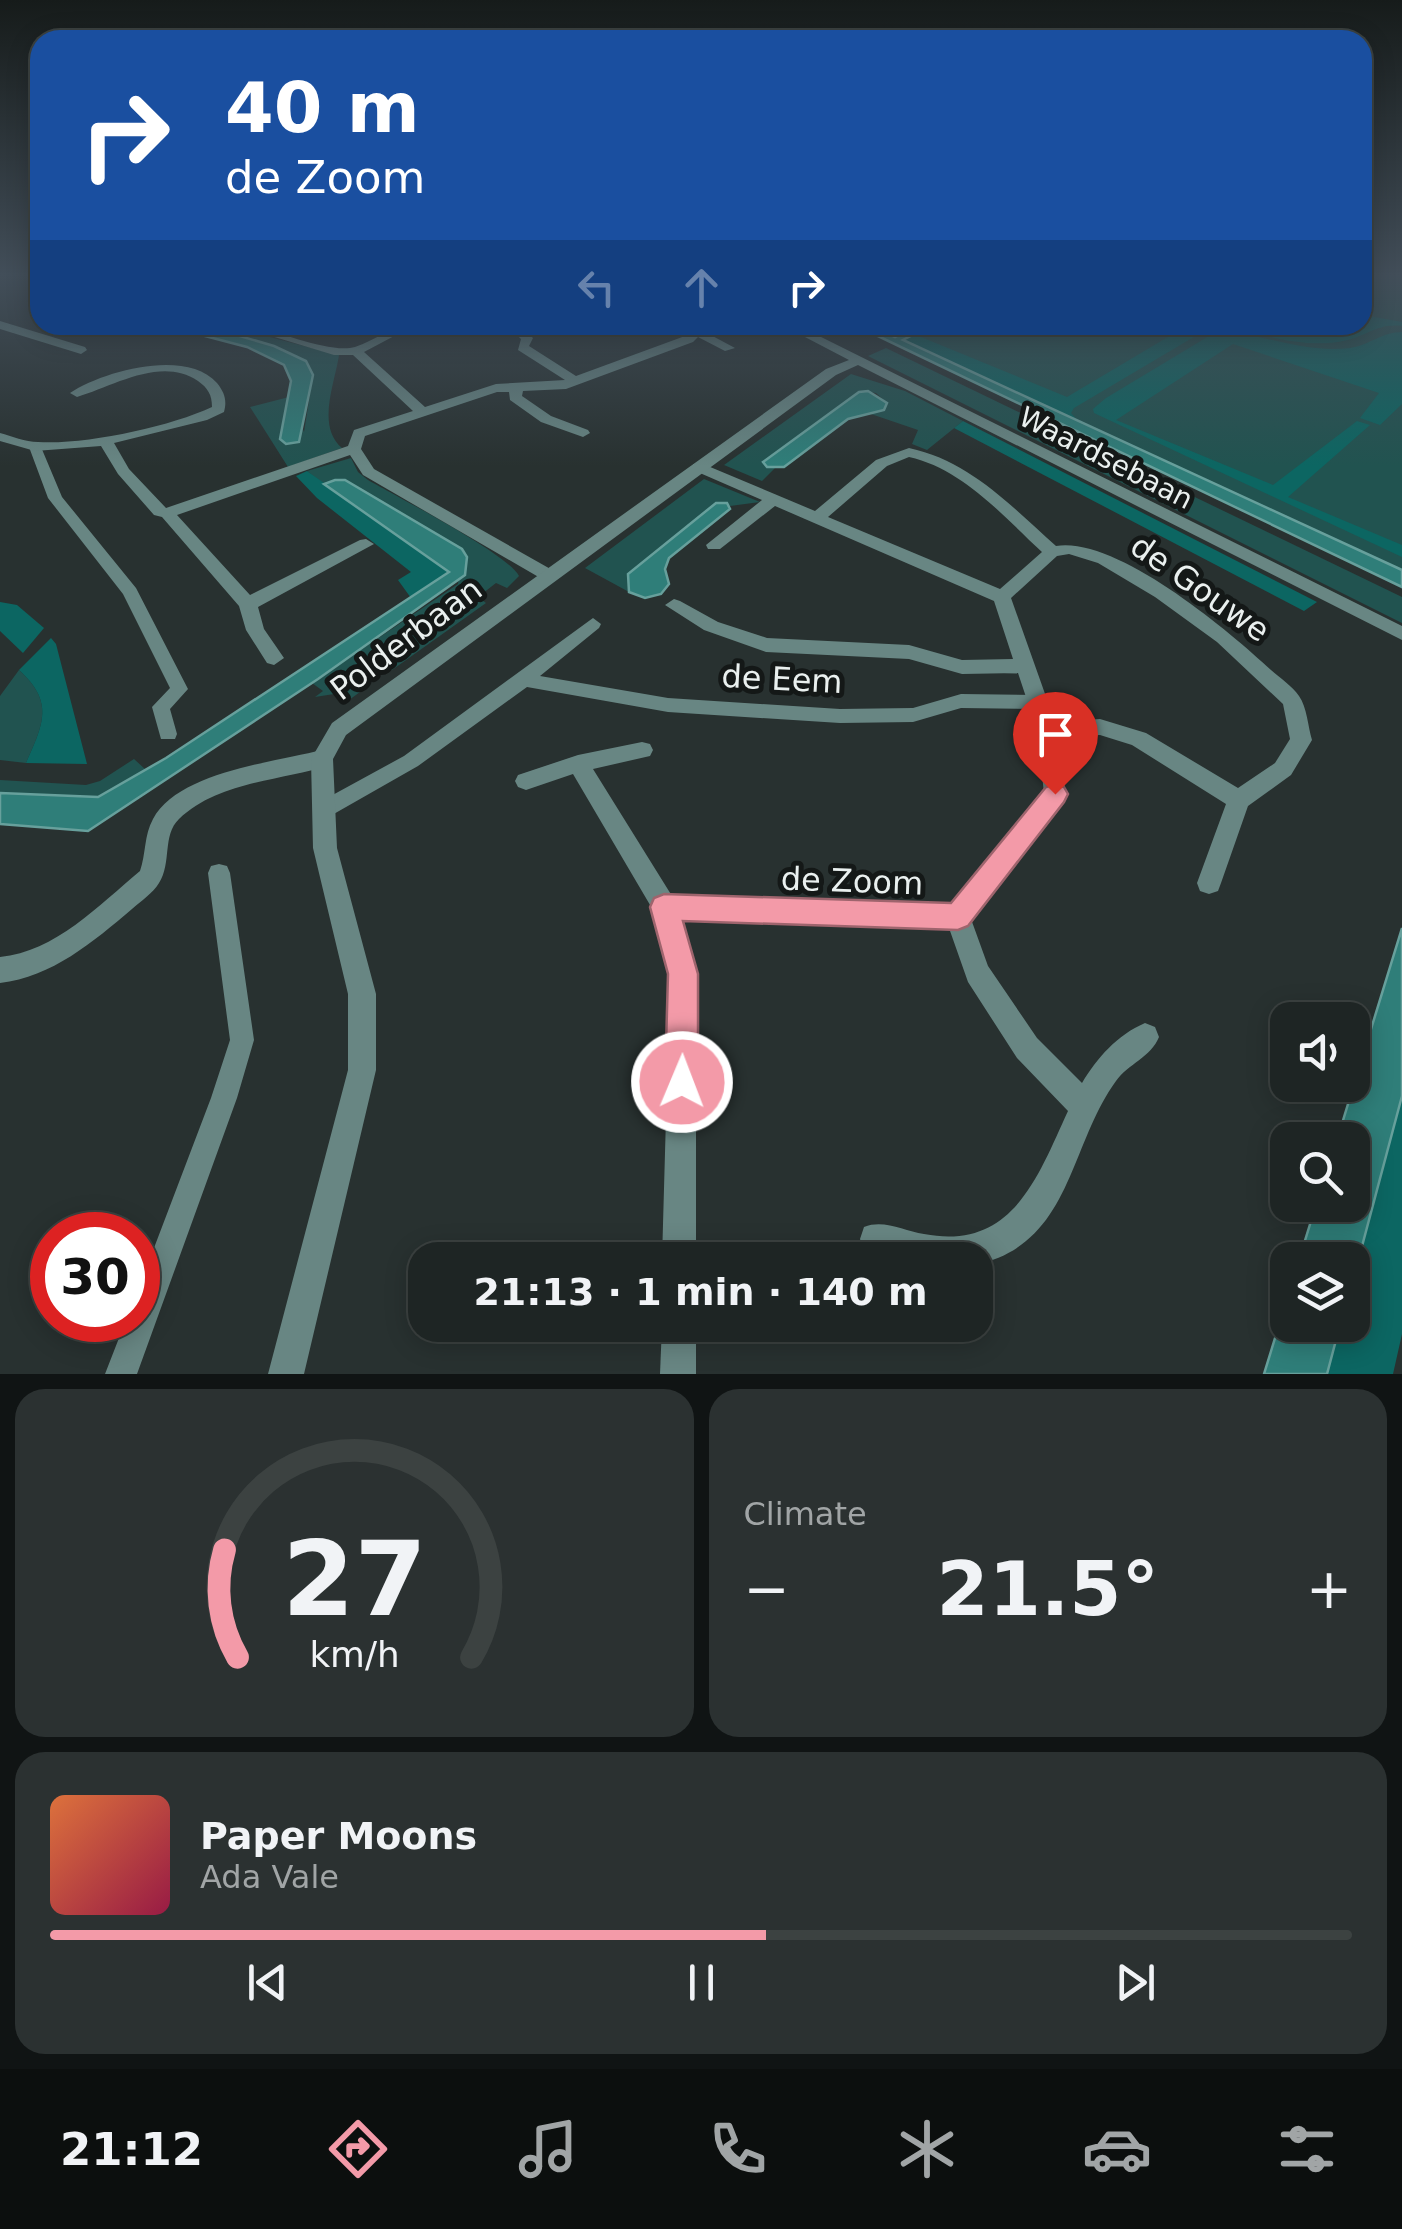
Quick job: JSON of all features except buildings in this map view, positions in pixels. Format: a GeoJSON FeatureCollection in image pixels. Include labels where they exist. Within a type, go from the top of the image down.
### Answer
{"type":"FeatureCollection","features":[{"type":"Feature","properties":{"kind":"street"},"geometry":{"type":"LineString","coordinates":[[32,337],[80,350]]}},
{"type":"Feature","properties":{"kind":"street"},"geometry":{"type":"LineString","coordinates":[[285,337],[338,352],[356,351],[384,337]]}},
{"type":"Feature","properties":{"kind":"street"},"geometry":{"type":"LineString","coordinates":[[526,337],[522,348],[575,381]]}},
{"type":"Feature","properties":{"kind":"street"},"geometry":{"type":"LineString","coordinates":[[548,575],[368,472],[354,449],[359,434],[496,388],[560,386],[689,337]]}},
{"type":"Feature","properties":{"kind":"street"},"geometry":{"type":"LineString","coordinates":[[706,337],[729,348]]}},
{"type":"Feature","properties":{"kind":"street","name":"Waardsebaan"},"geometry":{"type":"LineString","coordinates":[[812,337],[1402,634]]}},
{"type":"Feature","properties":{"kind":"street"},"geometry":{"type":"LineString","coordinates":[[356,351],[357,356],[424,412]]}},
{"type":"Feature","properties":{"kind":"street","name":"Polderbaan"},"geometry":{"type":"LineString","coordinates":[[322,759],[339,729],[698,466],[831,372],[858,360]]}},
{"type":"Feature","properties":{"kind":"street"},"geometry":{"type":"LineString","coordinates":[[0,438],[36,446],[106,441],[202,417],[219,409],[221,398],[216,387],[203,377],[162,367],[77,393]]}},
{"type":"Feature","properties":{"kind":"street"},"geometry":{"type":"LineString","coordinates":[[518,386],[515,397],[546,420],[582,433]]}},
{"type":"Feature","properties":{"kind":"street"},"geometry":{"type":"LineString","coordinates":[[106,441],[123,471],[160,512],[354,449]]}},
{"type":"Feature","properties":{"kind":"street"},"geometry":{"type":"LineString","coordinates":[[36,446],[55,498],[130,592],[179,689],[161,707],[168,734]]}},
{"type":"Feature","properties":{"kind":"street"},"geometry":{"type":"LineString","coordinates":[[698,466],[1002,597],[1052,552],[957,468],[914,454],[894,454],[818,517]]}},
{"type":"Feature","properties":{"kind":"street"},"geometry":{"type":"LineString","coordinates":[[714,545],[774,499]]}},
{"type":"Feature","properties":{"kind":"street"},"geometry":{"type":"LineString","coordinates":[[166,512],[248,604],[255,630],[274,658]]}},
{"type":"Feature","properties":{"kind":"street"},"geometry":{"type":"LineString","coordinates":[[248,604],[366,544]]}},
{"type":"Feature","properties":{"kind":"street","name":"de Gouwe"},"geometry":{"type":"LineString","coordinates":[[1052,552],[1070,549],[1104,559],[1162,593],[1224,637],[1292,700],[1301,740],[1284,769],[1239,800]]}},
{"type":"Feature","properties":{"kind":"street","name":"de Zoom"},"geometry":{"type":"LineString","coordinates":[[664,907],[958,917],[1055,794],[1047,730],[1022,666],[1002,597]]}},
{"type":"Feature","properties":{"kind":"street"},"geometry":{"type":"LineString","coordinates":[[674,605],[712,626],[766,644],[908,652],[962,666],[1022,666]]}},
{"type":"Feature","properties":{"kind":"street"},"geometry":{"type":"LineString","coordinates":[[325,808],[411,762],[593,624]]}},
{"type":"Feature","properties":{"kind":"street","name":"de Eem"},"geometry":{"type":"LineString","coordinates":[[524,680],[668,705],[840,716],[913,715],[961,701],[1036,702]]}},
{"type":"Feature","properties":{"kind":"street"},"geometry":{"type":"LineString","coordinates":[[1047,730],[1100,728],[1138,739],[1239,800],[1208,883]]}},
{"type":"Feature","properties":{"kind":"street"},"geometry":{"type":"LineString","coordinates":[[526,781],[642,750]]}},
{"type":"Feature","properties":{"kind":"street"},"geometry":{"type":"LineString","coordinates":[[0,970],[12,971],[39,962],[149,879],[157,866],[158,830],[166,815],[198,794],[212,786],[322,759],[324,848],[362,994],[362,1070],[286,1374]]}},
{"type":"Feature","properties":{"kind":"street"},"geometry":{"type":"LineString","coordinates":[[578,764],[664,907],[683,974],[680,1242]]}},
{"type":"Feature","properties":{"kind":"street"},"geometry":{"type":"LineString","coordinates":[[120,1374],[242,1040],[219,873]]}},
{"type":"Feature","properties":{"kind":"street"},"geometry":{"type":"LineString","coordinates":[[958,917],[977,973],[1017,1033],[1085,1108]]}},
{"type":"Feature","properties":{"kind":"street"},"geometry":{"type":"LineString","coordinates":[[876,1239],[949,1254],[1005,1241],[1053,1188],[1085,1108],[1106,1070],[1144,1037]]}},
{"type":"Feature","properties":{"kind":"street"},"geometry":{"type":"LineString","coordinates":[[678,1374],[679,1342]]}},
{"type":"Feature","properties":{"kind":"shaded area"},"geometry":{"type":"Polygon","coordinates":[[[209,337],[244,337],[306,361],[313,375],[299,442],[286,444],[280,439],[291,381],[284,365],[247,347],[209,337]]]}},
{"type":"Feature","properties":{"kind":"shaded area"},"geometry":{"type":"Polygon","coordinates":[[[242,337],[270,337],[339,355],[329,416],[334,439],[342,448],[288,467],[250,407],[289,397],[304,432],[313,376],[310,367],[274,346],[242,337]]]}},
{"type":"Feature","properties":{"kind":"shaded area"},"geometry":{"type":"Polygon","coordinates":[[[880,337],[909,337],[903,340],[1402,570],[1402,587],[880,337]]]}},
{"type":"Feature","properties":{"kind":"shaded area"},"geometry":{"type":"Polygon","coordinates":[[[921,337],[1067,397],[1168,337],[1194,337],[1074,408],[1071,413],[1078,421],[902,339],[921,337]]]}},
{"type":"Feature","properties":{"kind":"shaded area"},"geometry":{"type":"Polygon","coordinates":[[[1207,337],[1259,337],[1335,349],[1380,337],[1402,337],[1402,404],[1380,425],[1360,418],[1379,393],[1233,344],[1116,420],[1273,485],[1357,421],[1370,425],[1288,497],[1402,545],[1402,557],[1094,413],[1093,409],[1207,337]]]}},
{"type":"Feature","properties":{"kind":"shaded area"},"geometry":{"type":"Polygon","coordinates":[[[1271,337],[1356,337],[1331,343],[1271,337]]]}},
{"type":"Feature","properties":{"kind":"shaded area"},"geometry":{"type":"Polygon","coordinates":[[[1402,337],[1402,570],[902,339],[1402,337]]]}},
{"type":"Feature","properties":{"kind":"shaded area"},"geometry":{"type":"Polygon","coordinates":[[[886,348],[1402,597],[1402,623],[868,356],[886,348]]]}},
{"type":"Feature","properties":{"kind":"shaded area"},"geometry":{"type":"Polygon","coordinates":[[[851,374],[905,391],[963,421],[927,450],[912,444],[918,430],[871,414],[887,403],[876,393],[863,391],[765,460],[767,467],[775,468],[762,481],[724,465],[851,374]]]}},
{"type":"Feature","properties":{"kind":"shaded area"},"geometry":{"type":"Polygon","coordinates":[[[868,391],[887,403],[884,410],[848,419],[784,467],[767,467],[763,462],[859,392],[868,391]]]}},
{"type":"Feature","properties":{"kind":"shaded area"},"geometry":{"type":"Polygon","coordinates":[[[963,421],[1317,602],[1304,611],[954,428],[963,421]]]}},
{"type":"Feature","properties":{"kind":"shaded area"},"geometry":{"type":"Polygon","coordinates":[[[351,458],[358,472],[368,480],[474,540],[519,576],[507,588],[496,583],[478,597],[486,603],[392,670],[380,664],[351,684],[360,692],[349,700],[334,694],[315,697],[323,691],[312,683],[458,584],[462,549],[345,480],[324,484],[307,471],[351,458]]]}},
{"type":"Feature","properties":{"kind":"shaded area"},"geometry":{"type":"Polygon","coordinates":[[[307,471],[449,571],[411,598],[398,580],[411,572],[317,498],[296,476],[307,471]]]}},
{"type":"Feature","properties":{"kind":"shaded area"},"geometry":{"type":"Polygon","coordinates":[[[704,479],[760,502],[730,506],[720,502],[628,574],[629,592],[585,568],[704,479]]]}},
{"type":"Feature","properties":{"kind":"shaded area"},"geometry":{"type":"Polygon","coordinates":[[[345,480],[462,549],[467,557],[465,575],[318,679],[88,831],[0,824],[0,793],[98,797],[166,758],[449,572],[324,484],[345,480]]]}},
{"type":"Feature","properties":{"kind":"shaded area"},"geometry":{"type":"Polygon","coordinates":[[[716,503],[727,503],[730,509],[669,558],[665,569],[669,584],[661,594],[645,598],[629,592],[628,574],[716,503]]]}},
{"type":"Feature","properties":{"kind":"shaded area"},"geometry":{"type":"Polygon","coordinates":[[[0,602],[17,605],[44,628],[23,653],[0,631],[0,602]]]}},
{"type":"Feature","properties":{"kind":"shaded area"},"geometry":{"type":"Polygon","coordinates":[[[51,638],[56,644],[87,764],[26,763],[42,714],[37,692],[19,670],[51,638]]]}},
{"type":"Feature","properties":{"kind":"shaded area"},"geometry":{"type":"Polygon","coordinates":[[[19,670],[37,692],[42,714],[26,763],[0,760],[0,696],[19,670]]]}},
{"type":"Feature","properties":{"kind":"shaded area"},"geometry":{"type":"Polygon","coordinates":[[[134,759],[146,770],[98,797],[0,793],[0,780],[86,785],[100,781],[134,759]]]}},
{"type":"Feature","properties":{"kind":"shaded area"},"geometry":{"type":"Polygon","coordinates":[[[1402,928],[1402,1096],[1370,1216],[1370,1122],[1343,1122],[1349,1102],[1370,1102],[1370,1032],[1402,928]]]}},
{"type":"Feature","properties":{"kind":"shaded area"},"geometry":{"type":"Polygon","coordinates":[[[1402,1096],[1402,1334],[1393,1374],[1327,1374],[1335,1342],[1370,1342],[1370,1242],[1363,1242],[1402,1096]]]}},
{"type":"Feature","properties":{"kind":"shaded area"},"geometry":{"type":"Polygon","coordinates":[[[1311,1222],[1368,1222],[1363,1242],[1305,1242],[1311,1222]]]}},
{"type":"Feature","properties":{"kind":"shaded area"},"geometry":{"type":"Polygon","coordinates":[[[1274,1342],[1335,1342],[1327,1374],[1264,1374],[1274,1342]]]}},
{"type":"Feature","properties":{"kind":"route"},"geometry":{"type":"LineString","coordinates":[[682,1082],[683,974],[664,907],[958,917],[1055,794]]}}]}
